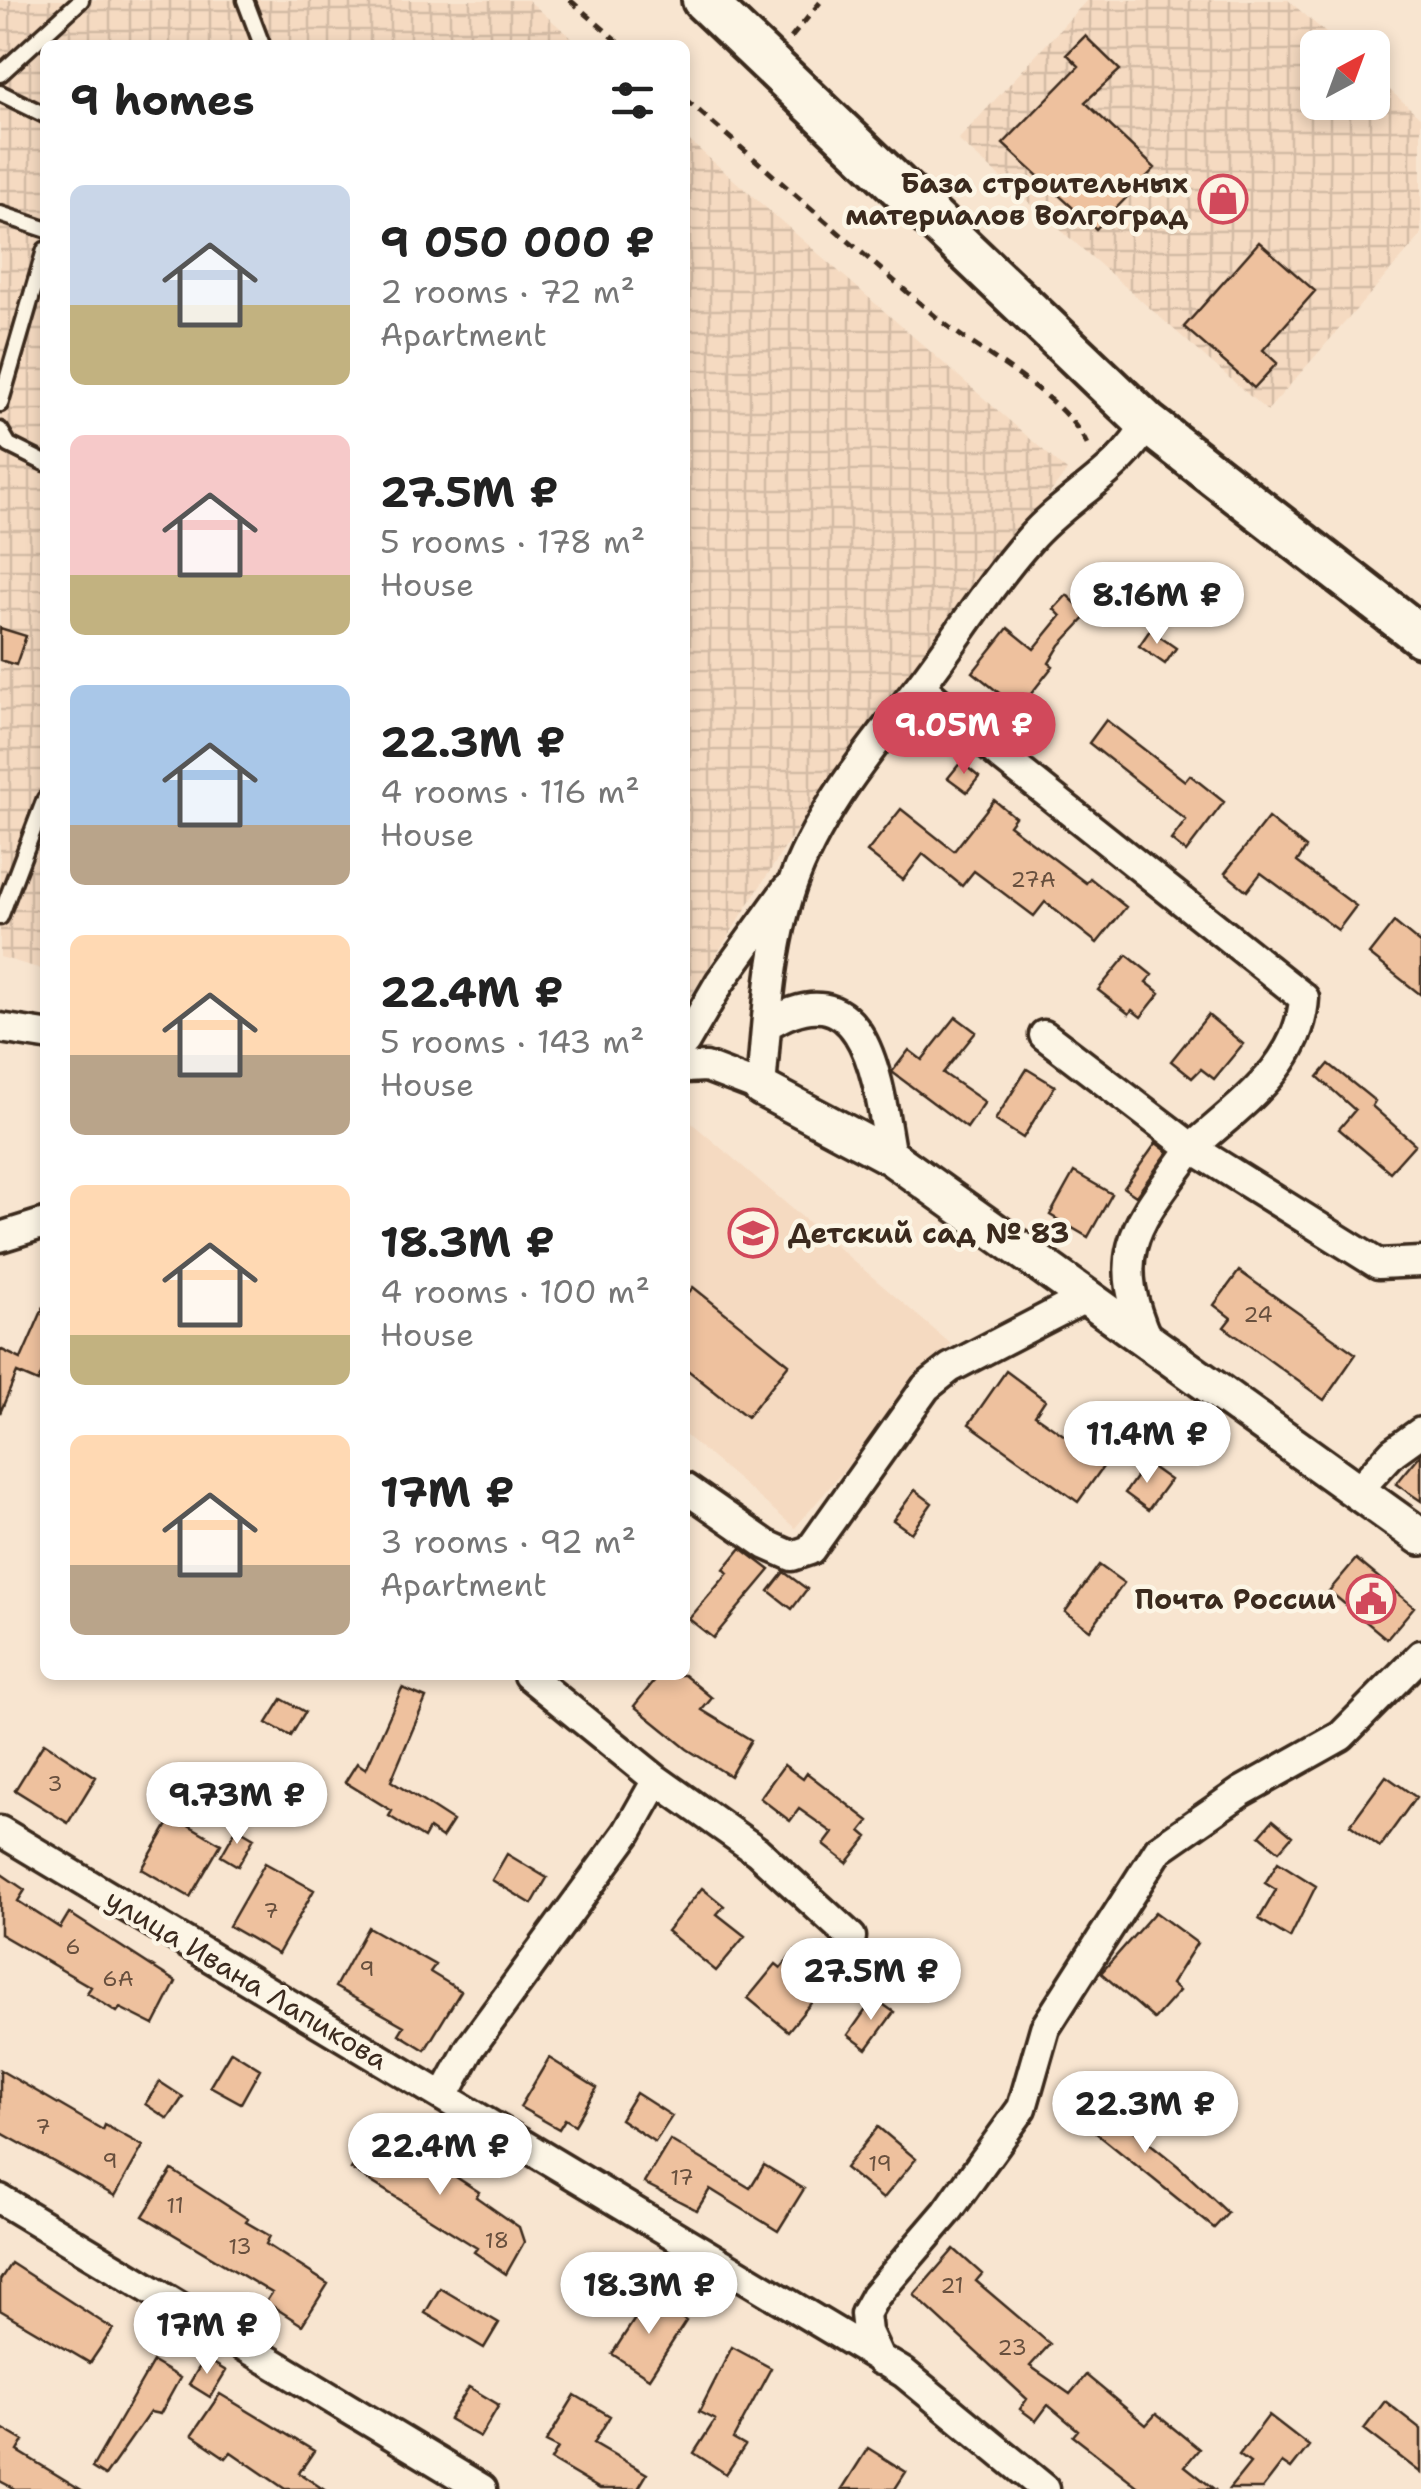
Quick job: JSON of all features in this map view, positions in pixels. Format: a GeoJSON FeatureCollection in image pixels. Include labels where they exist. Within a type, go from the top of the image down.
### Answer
{"type":"FeatureCollection","features":[{"type":"Feature","properties":{"kind":"main road"},"geometry":{"type":"LineString","coordinates":[[703,0],[1147,423],[1421,636]]}},
{"type":"Feature","properties":{"kind":"street"},"geometry":{"type":"LineString","coordinates":[[690,1033],[720,982],[794,878],[838,798],[1028,541],[1060,507],[1134,449],[1147,423]]}},
{"type":"Feature","properties":{"kind":"street"},"geometry":{"type":"LineString","coordinates":[[920,686],[1002,757],[1304,998],[1302,1028],[1274,1075],[1192,1148],[1142,1219],[1127,1259],[1131,1303],[1148,1341]]}},
{"type":"Feature","properties":{"kind":"street"},"geometry":{"type":"LineString","coordinates":[[762,1088],[766,1025],[794,878]]}},
{"type":"Feature","properties":{"kind":"street"},"geometry":{"type":"LineString","coordinates":[[766,1025],[790,1010],[811,1007],[839,1016],[860,1034],[873,1058],[891,1157]]}},
{"type":"Feature","properties":{"kind":"street"},"geometry":{"type":"LineString","coordinates":[[0,1028],[40,1034]]}},
{"type":"Feature","properties":{"kind":"street"},"geometry":{"type":"LineString","coordinates":[[1044,1035],[1192,1148],[1378,1264],[1421,1262]]}},
{"type":"Feature","properties":{"kind":"street"},"geometry":{"type":"LineString","coordinates":[[690,1068],[706,1066],[762,1088],[891,1157],[1421,1537]]}},
{"type":"Feature","properties":{"kind":"street"},"geometry":{"type":"LineString","coordinates":[[0,1237],[40,1225]]}},
{"type":"Feature","properties":{"kind":"street"},"geometry":{"type":"LineString","coordinates":[[690,1491],[767,1545],[792,1556],[810,1550],[926,1387],[950,1368],[1085,1298]]}},
{"type":"Feature","properties":{"kind":"street"},"geometry":{"type":"LineString","coordinates":[[1359,1489],[1392,1452],[1421,1432]]}},
{"type":"Feature","properties":{"kind":"street"},"geometry":{"type":"LineString","coordinates":[[809,2318],[836,2323],[848,2319],[874,2296],[947,2212],[1022,2108],[1045,2028],[1159,1850],[1241,1792],[1341,1736],[1421,1655]]}},
{"type":"Feature","properties":{"kind":"street"},"geometry":{"type":"LineString","coordinates":[[534,1680],[657,1780],[758,1850],[851,1937]]}},
{"type":"Feature","properties":{"kind":"street"},"geometry":{"type":"LineString","coordinates":[[444,2096],[470,2048],[618,1845],[657,1780]]}},
{"type":"Feature","properties":{"kind":"street","name":"улица Ивана Лапикова"},"geometry":{"type":"LineString","coordinates":[[0,1831],[880,2360],[930,2392],[1045,2489]]}},
{"type":"Feature","properties":{"kind":"street"},"geometry":{"type":"LineString","coordinates":[[2,2203],[482,2489]]}},
{"type":"Feature","properties":{"kind":"street"},"geometry":{"type":"LineString","coordinates":[[874,2296],[865,2314],[867,2332],[880,2360]]}},
{"type":"Feature","properties":{"kind":"lane"},"geometry":{"type":"LineString","coordinates":[[0,74],[81,0]]}},
{"type":"Feature","properties":{"kind":"lane"},"geometry":{"type":"LineString","coordinates":[[245,0],[260,40]]}},
{"type":"Feature","properties":{"kind":"lane"},"geometry":{"type":"LineString","coordinates":[[0,93],[40,113]]}},
{"type":"Feature","properties":{"kind":"lane"},"geometry":{"type":"LineString","coordinates":[[0,214],[40,227]]}},
{"type":"Feature","properties":{"kind":"lane"},"geometry":{"type":"LineString","coordinates":[[0,404],[40,267]]}},
{"type":"Feature","properties":{"kind":"lane"},"geometry":{"type":"LineString","coordinates":[[0,430],[9,445],[40,461]]}},
{"type":"Feature","properties":{"kind":"lane"},"geometry":{"type":"LineString","coordinates":[[0,917],[40,811]]}},
{"type":"Feature","properties":{"kind":"path"},"geometry":{"type":"LineString","coordinates":[[570,0],[616,40]]}},
{"type":"Feature","properties":{"kind":"path"},"geometry":{"type":"LineString","coordinates":[[770,64],[822,0]]}},
{"type":"Feature","properties":{"kind":"path"},"geometry":{"type":"LineString","coordinates":[[690,103],[938,319],[1042,395],[1071,422],[1089,448],[1091,485]]}},
{"type":"Feature","properties":{"kind":"shaded area"},"geometry":{"type":"Polygon","coordinates":[[[0,0],[528,0],[574,40],[40,40],[40,969],[0,957],[0,0]]]}},
{"type":"Feature","properties":{"kind":"shaded area","name":"База строительных материалов Волгоград"},"geometry":{"type":"Polygon","coordinates":[[[1087,0],[1288,0],[1322,30],[1300,30],[1300,120],[1390,120],[1390,90],[1421,118],[1421,236],[1267,411],[958,140],[1087,0]]]}},
{"type":"Feature","properties":{"kind":"shaded area"},"geometry":{"type":"Polygon","coordinates":[[[690,141],[1067,471],[814,802],[690,996],[690,141]]]}},
{"type":"Feature","properties":{"kind":"shaded area","name":"Детский сад № 83"},"geometry":{"type":"Polygon","coordinates":[[[690,1122],[951,1344],[795,1528],[690,1439],[690,1122]]]}},
{"type":"Feature","properties":{"kind":"building"},"geometry":{"type":"Polygon","coordinates":[[[1085,36],[1120,70],[1085,102],[1155,168],[1096,229],[1003,144],[1079,66],[1067,54],[1085,36]]]}},
{"type":"Feature","properties":{"kind":"building"},"geometry":{"type":"Polygon","coordinates":[[[1259,242],[1315,291],[1263,350],[1277,363],[1254,388],[1184,327],[1259,242]]]}},
{"type":"Feature","properties":{"kind":"building"},"geometry":{"type":"Polygon","coordinates":[[[1067,595],[1088,615],[1060,645],[1049,663],[1053,666],[1019,709],[973,672],[1008,628],[1034,649],[1061,616],[1054,609],[1067,595]]]}},
{"type":"Feature","properties":{"kind":"building"},"geometry":{"type":"Polygon","coordinates":[[[0,628],[26,636],[16,665],[0,660],[0,628]]]}},
{"type":"Feature","properties":{"kind":"building"},"geometry":{"type":"Polygon","coordinates":[[[1150,630],[1176,648],[1165,664],[1139,646],[1150,630]]]}},
{"type":"Feature","properties":{"kind":"building"},"geometry":{"type":"Polygon","coordinates":[[[1106,720],[1185,781],[1190,775],[1224,802],[1186,852],[1171,840],[1186,820],[1089,743],[1106,720]]]}},
{"type":"Feature","properties":{"kind":"building"},"geometry":{"type":"Polygon","coordinates":[[[961,762],[979,777],[967,792],[948,778],[961,762]]]}},
{"type":"Feature","properties":{"kind":"building"},"geometry":{"type":"Polygon","coordinates":[[[994,800],[1015,817],[1009,825],[1086,883],[1090,878],[1126,907],[1097,943],[1045,902],[1034,916],[974,871],[962,886],[923,854],[903,880],[867,852],[901,809],[954,851],[994,800]]]}},
{"type":"Feature","properties":{"kind":"building"},"geometry":{"type":"Polygon","coordinates":[[[1268,818],[1306,848],[1297,862],[1356,906],[1338,930],[1261,873],[1247,891],[1225,873],[1268,818]]]}},
{"type":"Feature","properties":{"kind":"building"},"geometry":{"type":"Polygon","coordinates":[[[1394,922],[1421,944],[1421,995],[1369,954],[1394,922]]]}},
{"type":"Feature","properties":{"kind":"building"},"geometry":{"type":"Polygon","coordinates":[[[1127,955],[1152,975],[1146,982],[1160,993],[1141,1017],[1132,1010],[1129,1014],[1098,990],[1127,955]]]}},
{"type":"Feature","properties":{"kind":"building"},"geometry":{"type":"Polygon","coordinates":[[[1208,1015],[1243,1044],[1214,1079],[1201,1069],[1192,1078],[1171,1061],[1208,1015]]]}},
{"type":"Feature","properties":{"kind":"building"},"geometry":{"type":"Polygon","coordinates":[[[956,1017],[976,1032],[943,1073],[985,1102],[967,1128],[892,1072],[909,1050],[922,1060],[956,1017]]]}},
{"type":"Feature","properties":{"kind":"building"},"geometry":{"type":"Polygon","coordinates":[[[1329,1064],[1375,1101],[1372,1106],[1415,1144],[1390,1172],[1339,1129],[1355,1110],[1318,1077],[1329,1064]]]}},
{"type":"Feature","properties":{"kind":"building"},"geometry":{"type":"Polygon","coordinates":[[[1027,1069],[1055,1086],[1023,1138],[995,1120],[1027,1069]]]}},
{"type":"Feature","properties":{"kind":"building"},"geometry":{"type":"Polygon","coordinates":[[[1156,1143],[1168,1152],[1136,1196],[1124,1188],[1156,1143]]]}},
{"type":"Feature","properties":{"kind":"building"},"geometry":{"type":"Polygon","coordinates":[[[1074,1172],[1112,1194],[1088,1237],[1050,1215],[1074,1172]]]}},
{"type":"Feature","properties":{"kind":"building"},"geometry":{"type":"Polygon","coordinates":[[[1239,1271],[1356,1354],[1324,1400],[1224,1327],[1231,1318],[1214,1305],[1239,1271]]]}},
{"type":"Feature","properties":{"kind":"building"},"geometry":{"type":"Polygon","coordinates":[[[693,1287],[789,1364],[747,1417],[690,1372],[693,1287]]]}},
{"type":"Feature","properties":{"kind":"building"},"geometry":{"type":"Polygon","coordinates":[[[40,1315],[40,1377],[38,1382],[17,1373],[0,1413],[0,1349],[21,1359],[40,1315]]]}},
{"type":"Feature","properties":{"kind":"building"},"geometry":{"type":"Polygon","coordinates":[[[1006,1371],[1045,1400],[1035,1415],[1105,1464],[1078,1502],[969,1424],[1006,1371]]]}},
{"type":"Feature","properties":{"kind":"building"},"geometry":{"type":"Polygon","coordinates":[[[1421,1454],[1421,1501],[1396,1484],[1421,1454]]]}},
{"type":"Feature","properties":{"kind":"building"},"geometry":{"type":"Polygon","coordinates":[[[1146,1463],[1170,1480],[1148,1510],[1125,1493],[1146,1463]]]}},
{"type":"Feature","properties":{"kind":"building"},"geometry":{"type":"Polygon","coordinates":[[[915,1490],[932,1503],[911,1533],[893,1520],[915,1490]]]}},
{"type":"Feature","properties":{"kind":"building"},"geometry":{"type":"Polygon","coordinates":[[[741,1548],[770,1570],[713,1638],[690,1618],[728,1573],[724,1569],[741,1548]]]}},
{"type":"Feature","properties":{"kind":"building","name":"Почта России"},"geometry":{"type":"Polygon","coordinates":[[[1356,1559],[1414,1607],[1387,1639],[1329,1591],[1356,1559]]]}},
{"type":"Feature","properties":{"kind":"building"},"geometry":{"type":"Polygon","coordinates":[[[1099,1565],[1124,1583],[1090,1630],[1065,1612],[1099,1565]]]}},
{"type":"Feature","properties":{"kind":"building"},"geometry":{"type":"Polygon","coordinates":[[[784,1572],[807,1589],[792,1609],[769,1591],[784,1572]]]}},
{"type":"Feature","properties":{"kind":"building"},"geometry":{"type":"Polygon","coordinates":[[[655,1680],[690,1680],[712,1698],[702,1710],[751,1740],[730,1776],[687,1749],[634,1706],[655,1680]]]}},
{"type":"Feature","properties":{"kind":"building"},"geometry":{"type":"Polygon","coordinates":[[[402,1688],[426,1698],[391,1781],[453,1821],[442,1838],[429,1829],[424,1838],[389,1816],[392,1811],[345,1782],[357,1763],[366,1769],[402,1688]]]}},
{"type":"Feature","properties":{"kind":"building"},"geometry":{"type":"Polygon","coordinates":[[[282,1699],[305,1712],[291,1736],[267,1723],[282,1699]]]}},
{"type":"Feature","properties":{"kind":"building"},"geometry":{"type":"Polygon","coordinates":[[[44,1743],[96,1777],[68,1823],[15,1790],[44,1743]]]}},
{"type":"Feature","properties":{"kind":"building"},"geometry":{"type":"Polygon","coordinates":[[[784,1765],[803,1779],[807,1773],[869,1821],[861,1831],[868,1837],[847,1863],[824,1845],[833,1833],[799,1809],[790,1821],[760,1798],[784,1765]]]}},
{"type":"Feature","properties":{"kind":"building"},"geometry":{"type":"Polygon","coordinates":[[[1386,1776],[1416,1797],[1380,1847],[1350,1825],[1386,1776]]]}},
{"type":"Feature","properties":{"kind":"building"},"geometry":{"type":"Polygon","coordinates":[[[173,1816],[221,1844],[190,1897],[142,1869],[173,1816]]]}},
{"type":"Feature","properties":{"kind":"building"},"geometry":{"type":"Polygon","coordinates":[[[1273,1820],[1292,1836],[1279,1851],[1260,1835],[1273,1820]]]}},
{"type":"Feature","properties":{"kind":"building"},"geometry":{"type":"Polygon","coordinates":[[[237,1828],[254,1838],[238,1866],[221,1856],[237,1828]]]}},
{"type":"Feature","properties":{"kind":"building"},"geometry":{"type":"Polygon","coordinates":[[[507,1854],[547,1878],[532,1904],[492,1880],[507,1854]]]}},
{"type":"Feature","properties":{"kind":"building"},"geometry":{"type":"Polygon","coordinates":[[[1278,1862],[1316,1886],[1290,1938],[1259,1919],[1276,1890],[1265,1883],[1278,1862]]]}},
{"type":"Feature","properties":{"kind":"building"},"geometry":{"type":"Polygon","coordinates":[[[265,1863],[314,1890],[278,1954],[229,1926],[265,1863]]]}},
{"type":"Feature","properties":{"kind":"building"},"geometry":{"type":"Polygon","coordinates":[[[0,1873],[25,1890],[18,1901],[60,1928],[69,1913],[176,1982],[154,2025],[120,2008],[117,2012],[87,1993],[91,1987],[0,1934],[0,1873]]]}},
{"type":"Feature","properties":{"kind":"building"},"geometry":{"type":"Polygon","coordinates":[[[702,1888],[724,1906],[717,1914],[745,1936],[716,1971],[667,1931],[702,1888]]]}},
{"type":"Feature","properties":{"kind":"building"},"geometry":{"type":"Polygon","coordinates":[[[1155,1912],[1197,1943],[1171,1984],[1179,1991],[1154,2019],[1101,1973],[1155,1912]]]}},
{"type":"Feature","properties":{"kind":"building"},"geometry":{"type":"Polygon","coordinates":[[[368,1927],[435,1965],[430,1972],[461,1991],[425,2050],[399,2034],[404,2026],[335,1987],[368,1927]]]}},
{"type":"Feature","properties":{"kind":"building"},"geometry":{"type":"Polygon","coordinates":[[[795,1951],[814,1967],[800,1984],[816,1997],[788,2031],[748,1998],[776,1964],[781,1968],[795,1951]]]}},
{"type":"Feature","properties":{"kind":"building"},"geometry":{"type":"Polygon","coordinates":[[[874,1998],[894,2012],[867,2049],[848,2035],[874,1998]]]}},
{"type":"Feature","properties":{"kind":"building"},"geometry":{"type":"Polygon","coordinates":[[[231,2051],[260,2069],[241,2103],[210,2086],[231,2051]]]}},
{"type":"Feature","properties":{"kind":"building"},"geometry":{"type":"Polygon","coordinates":[[[549,2058],[597,2088],[575,2125],[565,2119],[559,2129],[520,2107],[549,2058]]]}},
{"type":"Feature","properties":{"kind":"building"},"geometry":{"type":"Polygon","coordinates":[[[0,2070],[103,2130],[105,2125],[143,2146],[115,2196],[0,2132],[0,2070]]]}},
{"type":"Feature","properties":{"kind":"building"},"geometry":{"type":"Polygon","coordinates":[[[160,2082],[183,2097],[168,2119],[145,2104],[160,2082]]]}},
{"type":"Feature","properties":{"kind":"building"},"geometry":{"type":"Polygon","coordinates":[[[1080,2087],[1178,2166],[1228,2213],[1214,2228],[1064,2107],[1080,2087]]]}},
{"type":"Feature","properties":{"kind":"building"},"geometry":{"type":"Polygon","coordinates":[[[636,2093],[672,2116],[655,2142],[620,2119],[636,2093]]]}},
{"type":"Feature","properties":{"kind":"building"},"geometry":{"type":"Polygon","coordinates":[[[379,2127],[479,2192],[476,2197],[519,2227],[524,2242],[506,2274],[474,2252],[477,2248],[351,2169],[379,2127]]]}},
{"type":"Feature","properties":{"kind":"building"},"geometry":{"type":"Polygon","coordinates":[[[878,2127],[916,2159],[883,2199],[845,2168],[878,2127]]]}},
{"type":"Feature","properties":{"kind":"building"},"geometry":{"type":"Polygon","coordinates":[[[670,2140],[750,2188],[764,2165],[804,2189],[778,2231],[710,2189],[697,2210],[644,2183],[670,2140]]]}},
{"type":"Feature","properties":{"kind":"building"},"geometry":{"type":"Polygon","coordinates":[[[172,2170],[248,2219],[246,2222],[270,2236],[266,2244],[328,2284],[302,2325],[266,2302],[272,2293],[143,2216],[172,2170]]]}},
{"type":"Feature","properties":{"kind":"building"},"geometry":{"type":"Polygon","coordinates":[[[954,2249],[982,2274],[976,2281],[1050,2344],[1030,2366],[1070,2394],[1086,2375],[1146,2425],[1156,2414],[1199,2449],[1185,2466],[1214,2489],[1141,2489],[1073,2436],[1078,2430],[1048,2405],[1036,2421],[1020,2409],[1027,2399],[914,2295],[954,2249]]]}},
{"type":"Feature","properties":{"kind":"building"},"geometry":{"type":"Polygon","coordinates":[[[11,2263],[113,2329],[90,2363],[0,2310],[0,2280],[11,2263]]]}},
{"type":"Feature","properties":{"kind":"building"},"geometry":{"type":"Polygon","coordinates":[[[440,2288],[499,2323],[484,2348],[425,2313],[440,2288]]]}},
{"type":"Feature","properties":{"kind":"building"},"geometry":{"type":"Polygon","coordinates":[[[649,2297],[686,2321],[649,2378],[612,2354],[649,2297]]]}},
{"type":"Feature","properties":{"kind":"building"},"geometry":{"type":"Polygon","coordinates":[[[732,2347],[771,2368],[733,2439],[745,2446],[726,2474],[694,2453],[715,2420],[699,2412],[732,2347]]]}},
{"type":"Feature","properties":{"kind":"building"},"geometry":{"type":"Polygon","coordinates":[[[205,2358],[226,2371],[210,2397],[189,2384],[205,2358]]]}},
{"type":"Feature","properties":{"kind":"building"},"geometry":{"type":"Polygon","coordinates":[[[153,2362],[180,2378],[160,2414],[150,2412],[105,2476],[92,2468],[153,2362]]]}},
{"type":"Feature","properties":{"kind":"building"},"geometry":{"type":"Polygon","coordinates":[[[469,2387],[499,2405],[480,2437],[449,2419],[469,2387]]]}},
{"type":"Feature","properties":{"kind":"building"},"geometry":{"type":"Polygon","coordinates":[[[220,2394],[314,2451],[299,2473],[323,2489],[285,2489],[231,2452],[226,2458],[192,2435],[220,2394]]]}},
{"type":"Feature","properties":{"kind":"building"},"geometry":{"type":"Polygon","coordinates":[[[575,2395],[610,2416],[594,2443],[647,2474],[638,2489],[600,2489],[551,2460],[558,2448],[546,2442],[575,2395]]]}},
{"type":"Feature","properties":{"kind":"building"},"geometry":{"type":"Polygon","coordinates":[[[1385,2401],[1421,2429],[1421,2473],[1364,2429],[1385,2401]]]}},
{"type":"Feature","properties":{"kind":"building"},"geometry":{"type":"Polygon","coordinates":[[[1269,2415],[1309,2446],[1291,2469],[1282,2463],[1262,2489],[1229,2489],[1250,2463],[1239,2455],[1269,2415]]]}},
{"type":"Feature","properties":{"kind":"building"},"geometry":{"type":"Polygon","coordinates":[[[0,2427],[24,2441],[18,2451],[80,2489],[15,2489],[0,2481],[0,2427]]]}},
{"type":"Feature","properties":{"kind":"building"},"geometry":{"type":"Polygon","coordinates":[[[868,2448],[906,2472],[895,2489],[842,2489],[868,2448]]]}},
{"type":"Feature","properties":{"kind":"place","name":"База строительных материалов Волгоград"},"geometry":{"type":"Point","coordinates":[1223,199]}},
{"type":"Feature","properties":{"kind":"place","name":"Детский сад № 83"},"geometry":{"type":"Point","coordinates":[753,1233]}},
{"type":"Feature","properties":{"kind":"place","name":"Почта России"},"geometry":{"type":"Point","coordinates":[1371,1599]}}]}
